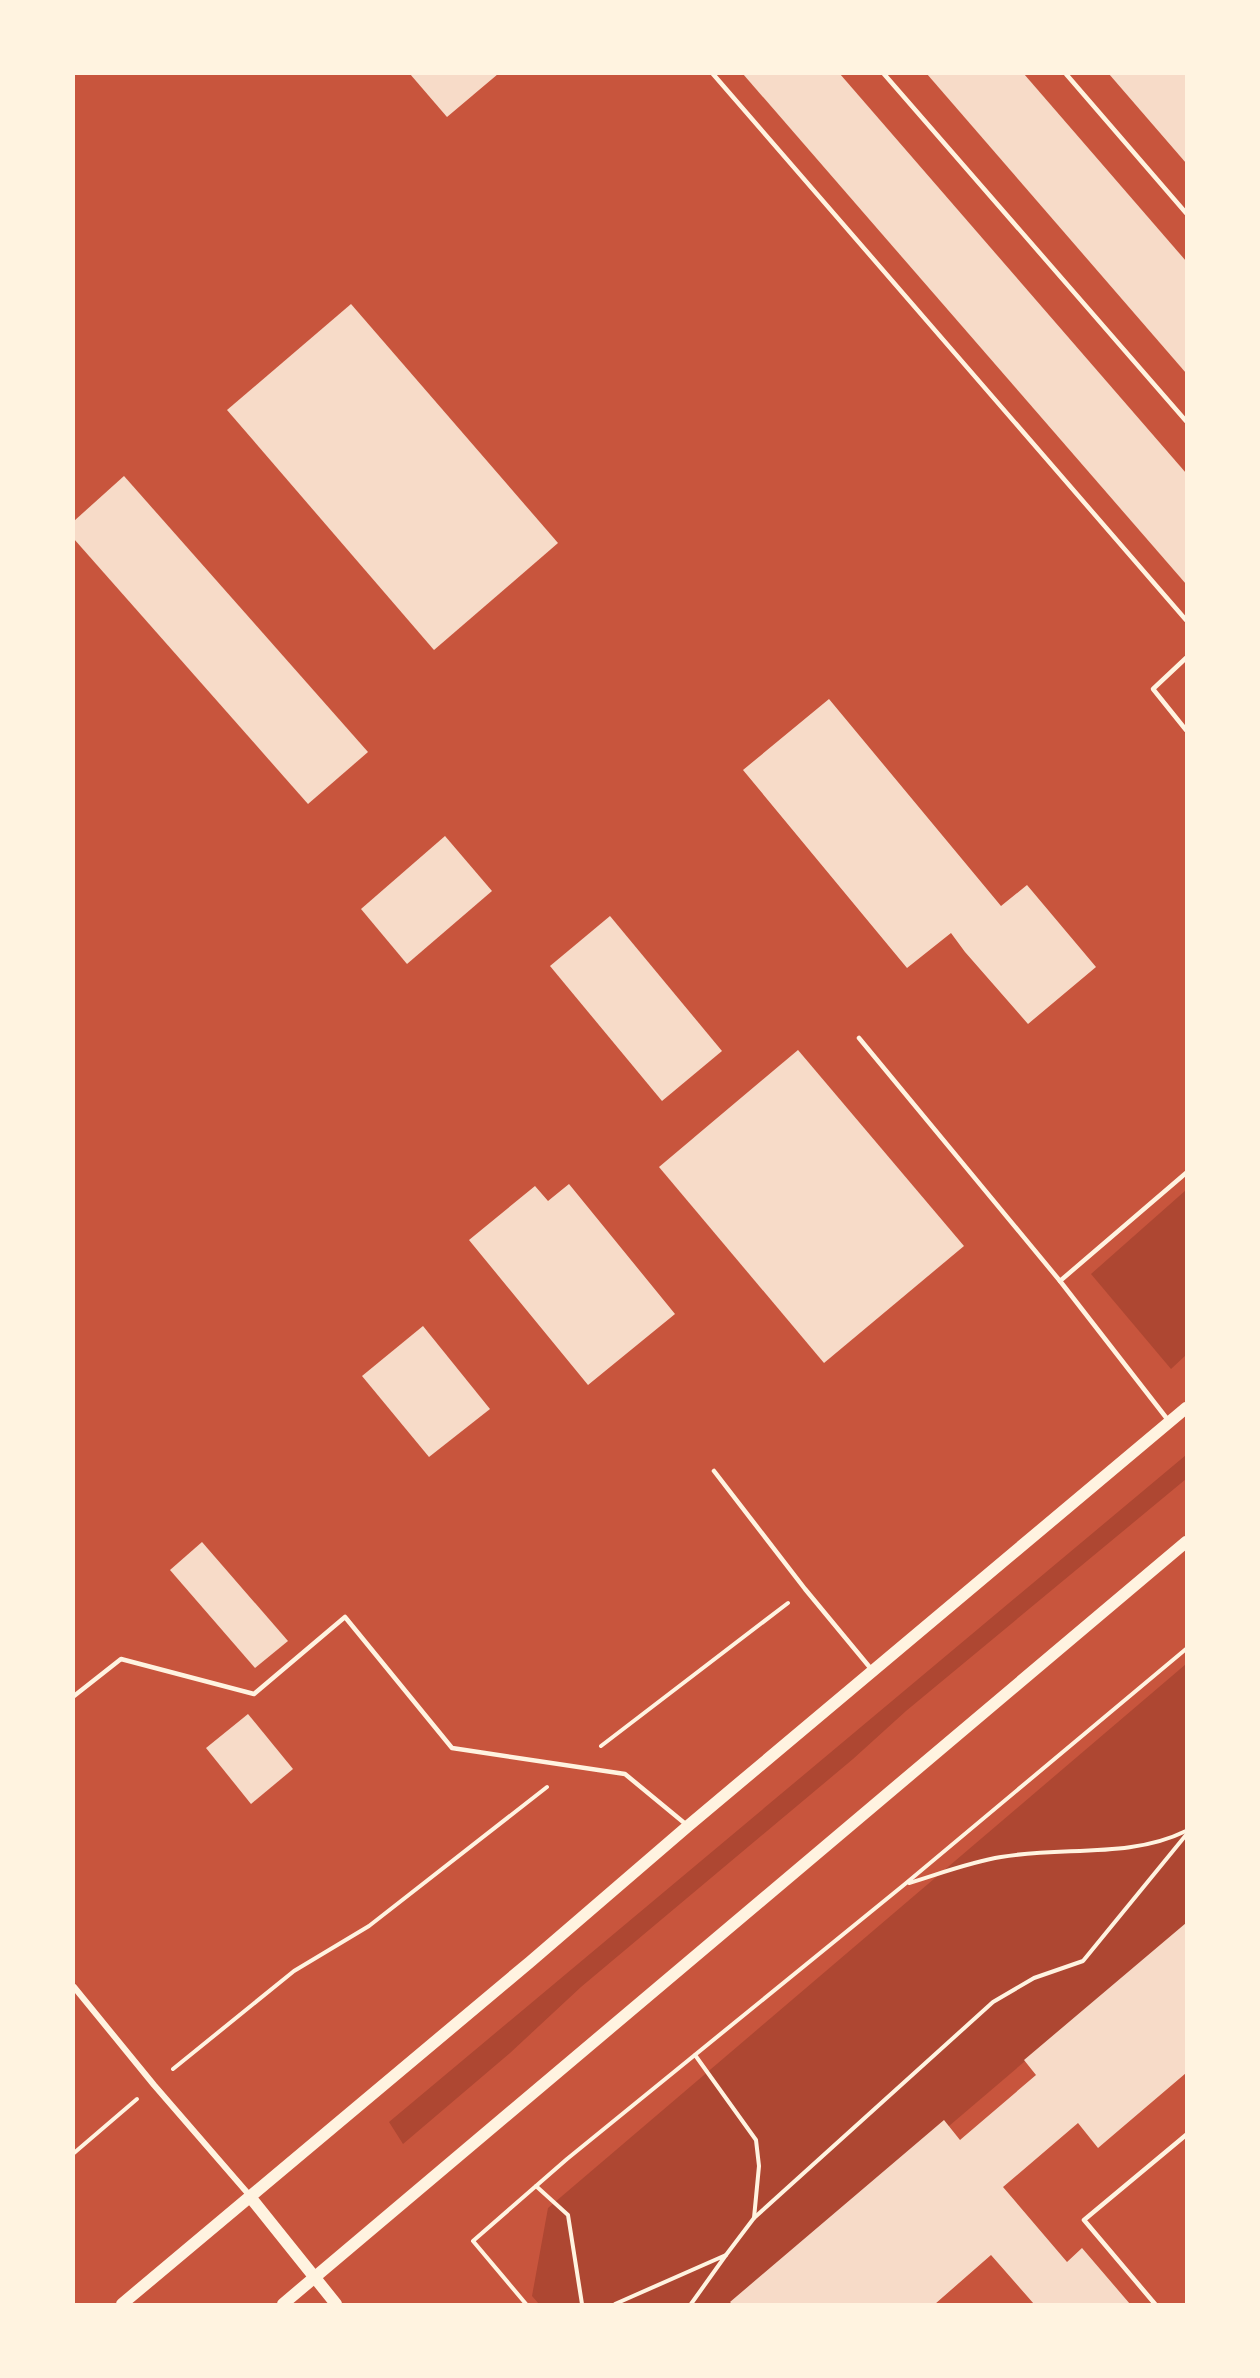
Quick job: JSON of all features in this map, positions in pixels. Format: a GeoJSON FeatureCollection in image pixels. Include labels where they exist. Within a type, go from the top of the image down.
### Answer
{"type":"FeatureCollection","features":[{"type":"Feature","properties":{"kind":"main road"},"geometry":{"type":"LineString","coordinates":[[122,2304],[251,2198],[688,1826],[1186,1408]]}},
{"type":"Feature","properties":{"kind":"main road"},"geometry":{"type":"LineString","coordinates":[[283,2304],[1186,1542]]}},
{"type":"Feature","properties":{"kind":"main road"},"geometry":{"type":"LineString","coordinates":[[251,2198],[336,2304]]}},
{"type":"Feature","properties":{"kind":"street"},"geometry":{"type":"LineString","coordinates":[[74,1987],[251,2198]]}},
{"type":"Feature","properties":{"kind":"lane"},"geometry":{"type":"LineString","coordinates":[[713,74],[1186,620]]}},
{"type":"Feature","properties":{"kind":"lane"},"geometry":{"type":"LineString","coordinates":[[884,74],[1186,421]]}},
{"type":"Feature","properties":{"kind":"lane"},"geometry":{"type":"LineString","coordinates":[[1066,74],[1186,213]]}},
{"type":"Feature","properties":{"kind":"lane"},"geometry":{"type":"LineString","coordinates":[[1186,658],[1153,689],[1186,730]]}},
{"type":"Feature","properties":{"kind":"lane"},"geometry":{"type":"LineString","coordinates":[[859,1038],[1060,1281],[1170,1422]]}},
{"type":"Feature","properties":{"kind":"lane"},"geometry":{"type":"LineString","coordinates":[[1060,1281],[1186,1173]]}},
{"type":"Feature","properties":{"kind":"lane"},"geometry":{"type":"LineString","coordinates":[[714,1471],[805,1589],[873,1672]]}},
{"type":"Feature","properties":{"kind":"lane"},"geometry":{"type":"LineString","coordinates":[[74,1696],[121,1659],[254,1694],[345,1617],[452,1748],[625,1774],[688,1826]]}},
{"type":"Feature","properties":{"kind":"lane"},"geometry":{"type":"LineString","coordinates":[[1155,2304],[1084,2220],[1186,2135]]}},
{"type":"Feature","properties":{"kind":"path"},"geometry":{"type":"LineString","coordinates":[[74,2153],[294,1971],[369,1926],[805,1589]]}},
{"type":"Feature","properties":{"kind":"path"},"geometry":{"type":"LineString","coordinates":[[526,2304],[473,2241],[536,2186],[905,1884],[1186,1649]]}},
{"type":"Feature","properties":{"kind":"path"},"geometry":{"type":"LineString","coordinates":[[905,1884],[1002,1857],[1124,1848],[1174,1837],[1186,1831]]}},
{"type":"Feature","properties":{"kind":"path"},"geometry":{"type":"LineString","coordinates":[[691,2304],[754,2218],[993,2002],[1034,1978],[1083,1961],[1186,1836]]}},
{"type":"Feature","properties":{"kind":"path"},"geometry":{"type":"LineString","coordinates":[[695,2055],[756,2140],[759,2166],[754,2218]]}},
{"type":"Feature","properties":{"kind":"path"},"geometry":{"type":"LineString","coordinates":[[536,2186],[568,2215],[582,2304]]}},
{"type":"Feature","properties":{"kind":"path"},"geometry":{"type":"LineString","coordinates":[[615,2304],[726,2255]]}},
{"type":"Feature","properties":{"kind":"shaded area"},"geometry":{"type":"Polygon","coordinates":[[[1186,1190],[1186,1355],[1171,1369],[1091,1274],[1186,1190]]]}},
{"type":"Feature","properties":{"kind":"shaded area"},"geometry":{"type":"Polygon","coordinates":[[[1186,1455],[1186,1479],[906,1711],[853,1759],[581,1987],[510,2053],[403,2144],[389,2122],[1186,1455]]]}},
{"type":"Feature","properties":{"kind":"shaded area"},"geometry":{"type":"Polygon","coordinates":[[[1186,1664],[1186,1924],[740,2304],[539,2304],[532,2296],[548,2208],[1186,1664]]]}},
{"type":"Feature","properties":{"kind":"building"},"geometry":{"type":"Polygon","coordinates":[[[410,74],[498,74],[447,117],[410,74]]]}},
{"type":"Feature","properties":{"kind":"building"},"geometry":{"type":"Polygon","coordinates":[[[743,74],[840,74],[1186,473],[1186,584],[743,74]]]}},
{"type":"Feature","properties":{"kind":"building"},"geometry":{"type":"Polygon","coordinates":[[[927,74],[1024,74],[1186,261],[1186,373],[927,74]]]}},
{"type":"Feature","properties":{"kind":"building"},"geometry":{"type":"Polygon","coordinates":[[[1109,74],[1186,74],[1186,163],[1109,74]]]}},
{"type":"Feature","properties":{"kind":"building"},"geometry":{"type":"Polygon","coordinates":[[[351,304],[558,543],[434,650],[227,410],[351,304]]]}},
{"type":"Feature","properties":{"kind":"building"},"geometry":{"type":"Polygon","coordinates":[[[124,476],[368,752],[308,804],[74,539],[74,521],[124,476]]]}},
{"type":"Feature","properties":{"kind":"building"},"geometry":{"type":"Polygon","coordinates":[[[829,699],[1001,906],[1027,885],[1096,967],[1028,1024],[951,933],[907,968],[743,770],[829,699]]]}},
{"type":"Feature","properties":{"kind":"building"},"geometry":{"type":"Polygon","coordinates":[[[445,836],[492,891],[407,964],[361,909],[445,836]]]}},
{"type":"Feature","properties":{"kind":"building"},"geometry":{"type":"Polygon","coordinates":[[[610,916],[722,1051],[662,1101],[550,966],[610,916]]]}},
{"type":"Feature","properties":{"kind":"building"},"geometry":{"type":"Polygon","coordinates":[[[798,1050],[964,1246],[824,1363],[659,1167],[798,1050]]]}},
{"type":"Feature","properties":{"kind":"building"},"geometry":{"type":"Polygon","coordinates":[[[569,1184],[675,1314],[588,1385],[469,1240],[535,1186],[548,1201],[569,1184]]]}},
{"type":"Feature","properties":{"kind":"building"},"geometry":{"type":"Polygon","coordinates":[[[423,1326],[490,1409],[429,1457],[362,1376],[423,1326]]]}},
{"type":"Feature","properties":{"kind":"building"},"geometry":{"type":"Polygon","coordinates":[[[202,1542],[288,1641],[255,1668],[170,1570],[202,1542]]]}},
{"type":"Feature","properties":{"kind":"building"},"geometry":{"type":"Polygon","coordinates":[[[248,1714],[293,1769],[251,1804],[206,1748],[248,1714]]]}},
{"type":"Feature","properties":{"kind":"building"},"geometry":{"type":"Polygon","coordinates":[[[1186,1923],[1186,2073],[1098,2148],[1078,2123],[1003,2187],[1067,2262],[1082,2248],[1130,2304],[1034,2304],[991,2255],[935,2304],[732,2304],[730,2302],[944,2120],[960,2140],[1036,2075],[1024,2060],[1186,1923]]]}}]}
